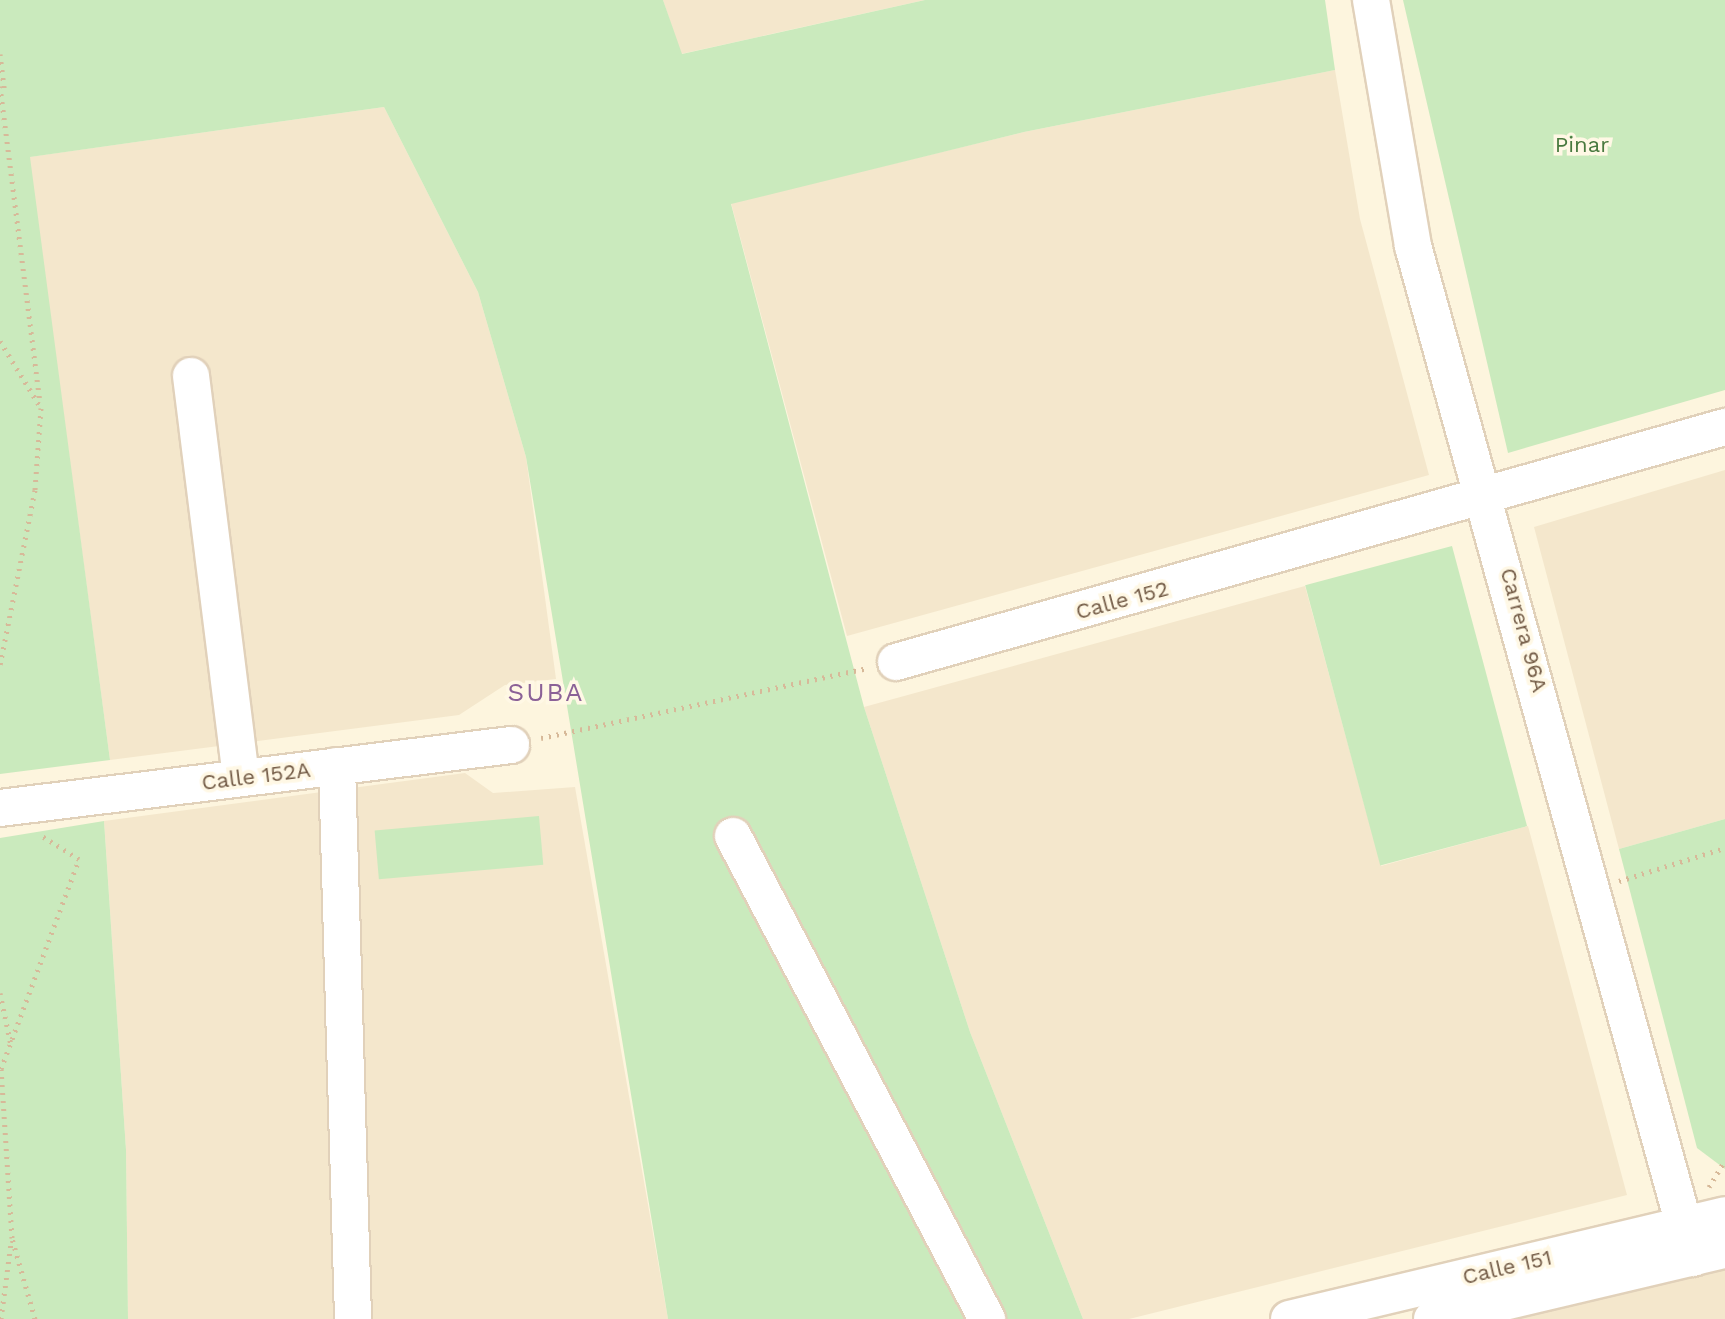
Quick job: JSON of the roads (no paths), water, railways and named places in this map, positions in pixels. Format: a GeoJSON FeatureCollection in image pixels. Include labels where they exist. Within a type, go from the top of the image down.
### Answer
{"type":"FeatureCollection","features":[{"type":"Feature","properties":{"kind":"street","name":"Carrera 96A"},"geometry":{"type":"LineString","coordinates":[[1371,0],[1404,211],[1489,499],[1594,889],[1701,1244]]}},
{"type":"Feature","properties":{"kind":"street"},"geometry":{"type":"LineString","coordinates":[[191,376],[241,778]]}},
{"type":"Feature","properties":{"kind":"street","name":"Calle 152"},"geometry":{"type":"LineString","coordinates":[[896,662],[1489,499],[1725,427]]}},
{"type":"Feature","properties":{"kind":"street","name":"Calle 152A"},"geometry":{"type":"LineString","coordinates":[[0,808],[511,745]]}},
{"type":"Feature","properties":{"kind":"street"},"geometry":{"type":"LineString","coordinates":[[337,766],[353,1319]]}},
{"type":"Feature","properties":{"kind":"street"},"geometry":{"type":"LineString","coordinates":[[733,836],[987,1319]]}},
{"type":"Feature","properties":{"kind":"street","name":"Calle 151"},"geometry":{"type":"LineString","coordinates":[[1432,1319],[1701,1244],[1725,1215]]}},
{"type":"Feature","properties":{"kind":"street","name":"Calle 151"},"geometry":{"type":"LineString","coordinates":[[1289,1319],[1701,1244]]}},
{"type":"Feature","properties":{"kind":"district","name":"SUBA"},"geometry":{"type":"Point","coordinates":[546,693]}},
{"type":"Feature","properties":{"kind":"park label","name":"Pinar"},"geometry":{"type":"Point","coordinates":[1582,145]}}]}
